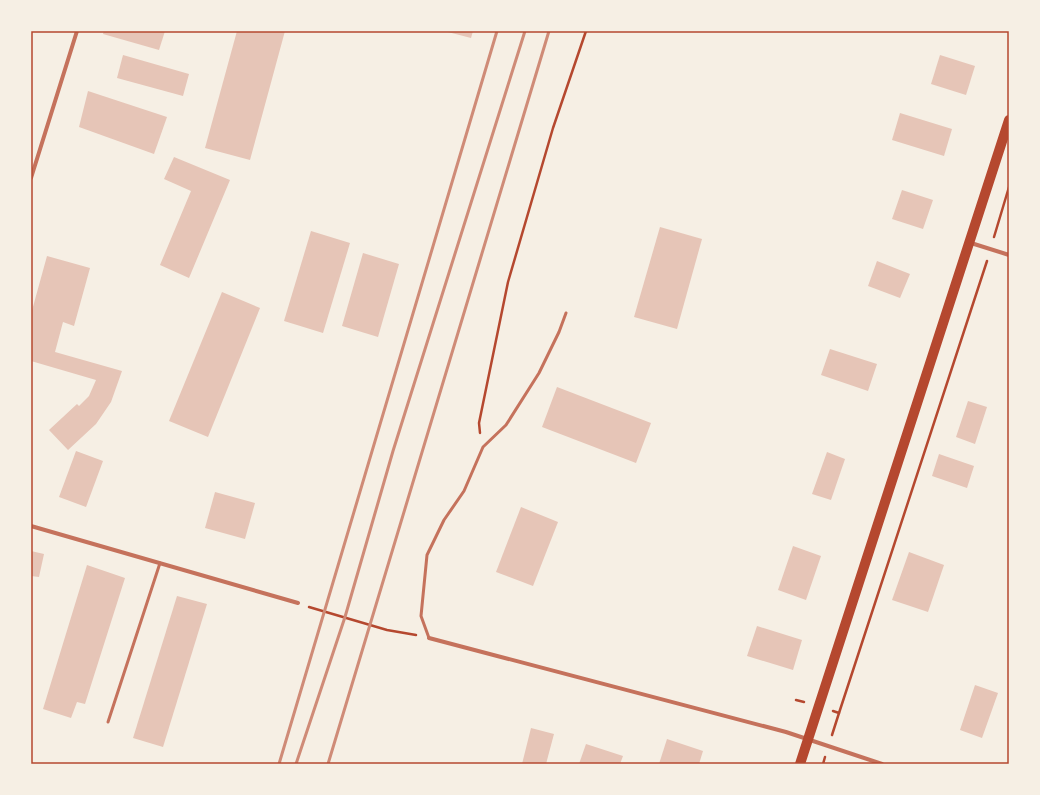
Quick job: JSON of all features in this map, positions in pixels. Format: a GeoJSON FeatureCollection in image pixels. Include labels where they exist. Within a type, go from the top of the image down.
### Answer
{"type":"FeatureCollection","features":[{"type":"Feature","properties":{"kind":"main road"},"geometry":{"type":"LineString","coordinates":[[800,764],[971,243],[1009,120]]}},
{"type":"Feature","properties":{"kind":"street"},"geometry":{"type":"LineString","coordinates":[[31,178],[77,31]]}},
{"type":"Feature","properties":{"kind":"street"},"geometry":{"type":"LineString","coordinates":[[971,243],[1009,255]]}},
{"type":"Feature","properties":{"kind":"street"},"geometry":{"type":"LineString","coordinates":[[31,526],[298,603]]}},
{"type":"Feature","properties":{"kind":"street"},"geometry":{"type":"LineString","coordinates":[[429,638],[808,739],[882,764]]}},
{"type":"Feature","properties":{"kind":"lane"},"geometry":{"type":"LineString","coordinates":[[429,638],[421,616],[427,556],[444,520],[464,491],[483,447],[506,425],[539,373],[559,332],[566,313]]}},
{"type":"Feature","properties":{"kind":"lane"},"geometry":{"type":"LineString","coordinates":[[108,722],[160,564]]}},
{"type":"Feature","properties":{"kind":"path"},"geometry":{"type":"LineString","coordinates":[[483,447],[479,423],[508,282],[553,128],[586,31]]}},
{"type":"Feature","properties":{"kind":"path"},"geometry":{"type":"LineString","coordinates":[[838,713],[991,249],[1009,187]]}},
{"type":"Feature","properties":{"kind":"path"},"geometry":{"type":"LineString","coordinates":[[298,603],[387,630],[429,638]]}},
{"type":"Feature","properties":{"kind":"building"},"geometry":{"type":"Polygon","coordinates":[[[104,31],[165,31],[159,50],[103,34],[104,31]]]}},
{"type":"Feature","properties":{"kind":"building"},"geometry":{"type":"Polygon","coordinates":[[[237,31],[285,31],[250,160],[205,148],[237,31]]]}},
{"type":"Feature","properties":{"kind":"building"},"geometry":{"type":"Polygon","coordinates":[[[444,31],[473,31],[471,38],[444,31]]]}},
{"type":"Feature","properties":{"kind":"building"},"geometry":{"type":"Polygon","coordinates":[[[123,55],[189,74],[183,96],[117,78],[123,55]]]}},
{"type":"Feature","properties":{"kind":"building"},"geometry":{"type":"Polygon","coordinates":[[[940,55],[975,66],[966,95],[931,84],[940,55]]]}},
{"type":"Feature","properties":{"kind":"building"},"geometry":{"type":"Polygon","coordinates":[[[88,91],[167,117],[154,154],[79,127],[88,91]]]}},
{"type":"Feature","properties":{"kind":"building"},"geometry":{"type":"Polygon","coordinates":[[[900,113],[952,129],[944,156],[892,140],[900,113]]]}},
{"type":"Feature","properties":{"kind":"building"},"geometry":{"type":"Polygon","coordinates":[[[174,157],[230,180],[189,278],[160,265],[191,191],[164,179],[174,157]]]}},
{"type":"Feature","properties":{"kind":"building"},"geometry":{"type":"Polygon","coordinates":[[[902,190],[933,200],[923,229],[892,219],[902,190]]]}},
{"type":"Feature","properties":{"kind":"building"},"geometry":{"type":"Polygon","coordinates":[[[660,227],[702,239],[677,329],[634,317],[660,227]]]}},
{"type":"Feature","properties":{"kind":"building"},"geometry":{"type":"Polygon","coordinates":[[[311,231],[350,243],[323,333],[284,321],[311,231]]]}},
{"type":"Feature","properties":{"kind":"building"},"geometry":{"type":"Polygon","coordinates":[[[363,253],[399,264],[378,337],[342,326],[363,253]]]}},
{"type":"Feature","properties":{"kind":"building"},"geometry":{"type":"Polygon","coordinates":[[[47,256],[90,268],[74,326],[63,322],[55,352],[122,371],[111,402],[96,424],[68,450],[49,430],[77,404],[79,406],[89,396],[96,380],[31,361],[31,314],[47,256]]]}},
{"type":"Feature","properties":{"kind":"building"},"geometry":{"type":"Polygon","coordinates":[[[877,261],[910,274],[900,298],[868,286],[877,261]]]}},
{"type":"Feature","properties":{"kind":"building"},"geometry":{"type":"Polygon","coordinates":[[[222,292],[260,308],[208,437],[169,421],[222,292]]]}},
{"type":"Feature","properties":{"kind":"building"},"geometry":{"type":"Polygon","coordinates":[[[830,349],[877,364],[868,391],[821,375],[830,349]]]}},
{"type":"Feature","properties":{"kind":"building"},"geometry":{"type":"Polygon","coordinates":[[[557,387],[651,423],[636,463],[542,427],[557,387]]]}},
{"type":"Feature","properties":{"kind":"building"},"geometry":{"type":"Polygon","coordinates":[[[968,401],[987,407],[975,444],[956,437],[968,401]]]}},
{"type":"Feature","properties":{"kind":"building"},"geometry":{"type":"Polygon","coordinates":[[[76,451],[103,461],[86,507],[59,497],[76,451]]]}},
{"type":"Feature","properties":{"kind":"building"},"geometry":{"type":"Polygon","coordinates":[[[827,452],[845,459],[831,500],[812,494],[827,452]]]}},
{"type":"Feature","properties":{"kind":"building"},"geometry":{"type":"Polygon","coordinates":[[[939,454],[974,466],[967,488],[932,476],[939,454]]]}},
{"type":"Feature","properties":{"kind":"building"},"geometry":{"type":"Polygon","coordinates":[[[215,492],[255,503],[245,539],[205,528],[215,492]]]}},
{"type":"Feature","properties":{"kind":"building"},"geometry":{"type":"Polygon","coordinates":[[[521,507],[558,522],[533,586],[496,572],[521,507]]]}},
{"type":"Feature","properties":{"kind":"building"},"geometry":{"type":"Polygon","coordinates":[[[793,546],[821,556],[806,600],[778,590],[793,546]]]}},
{"type":"Feature","properties":{"kind":"building"},"geometry":{"type":"Polygon","coordinates":[[[31,551],[44,554],[39,577],[31,576],[31,551]]]}},
{"type":"Feature","properties":{"kind":"building"},"geometry":{"type":"Polygon","coordinates":[[[909,552],[944,565],[928,612],[892,600],[909,552]]]}},
{"type":"Feature","properties":{"kind":"building"},"geometry":{"type":"Polygon","coordinates":[[[87,565],[125,578],[85,704],[77,702],[71,718],[43,709],[87,565]]]}},
{"type":"Feature","properties":{"kind":"building"},"geometry":{"type":"Polygon","coordinates":[[[177,596],[207,604],[163,747],[133,738],[177,596]]]}},
{"type":"Feature","properties":{"kind":"building"},"geometry":{"type":"Polygon","coordinates":[[[757,626],[802,640],[793,670],[747,656],[757,626]]]}},
{"type":"Feature","properties":{"kind":"building"},"geometry":{"type":"Polygon","coordinates":[[[975,685],[998,693],[982,738],[960,730],[975,685]]]}},
{"type":"Feature","properties":{"kind":"building"},"geometry":{"type":"Polygon","coordinates":[[[531,728],[554,734],[546,764],[522,764],[531,728]]]}},
{"type":"Feature","properties":{"kind":"building"},"geometry":{"type":"Polygon","coordinates":[[[667,739],[703,751],[699,764],[659,764],[667,739]]]}},
{"type":"Feature","properties":{"kind":"building"},"geometry":{"type":"Polygon","coordinates":[[[586,744],[623,756],[620,764],[579,764],[586,744]]]}},
{"type":"Feature","properties":{"kind":"railway"},"geometry":{"type":"LineString","coordinates":[[279,764],[497,31]]}},
{"type":"Feature","properties":{"kind":"railway"},"geometry":{"type":"LineString","coordinates":[[296,764],[345,617],[393,451],[525,31]]}},
{"type":"Feature","properties":{"kind":"railway"},"geometry":{"type":"LineString","coordinates":[[328,764],[549,31]]}}]}
